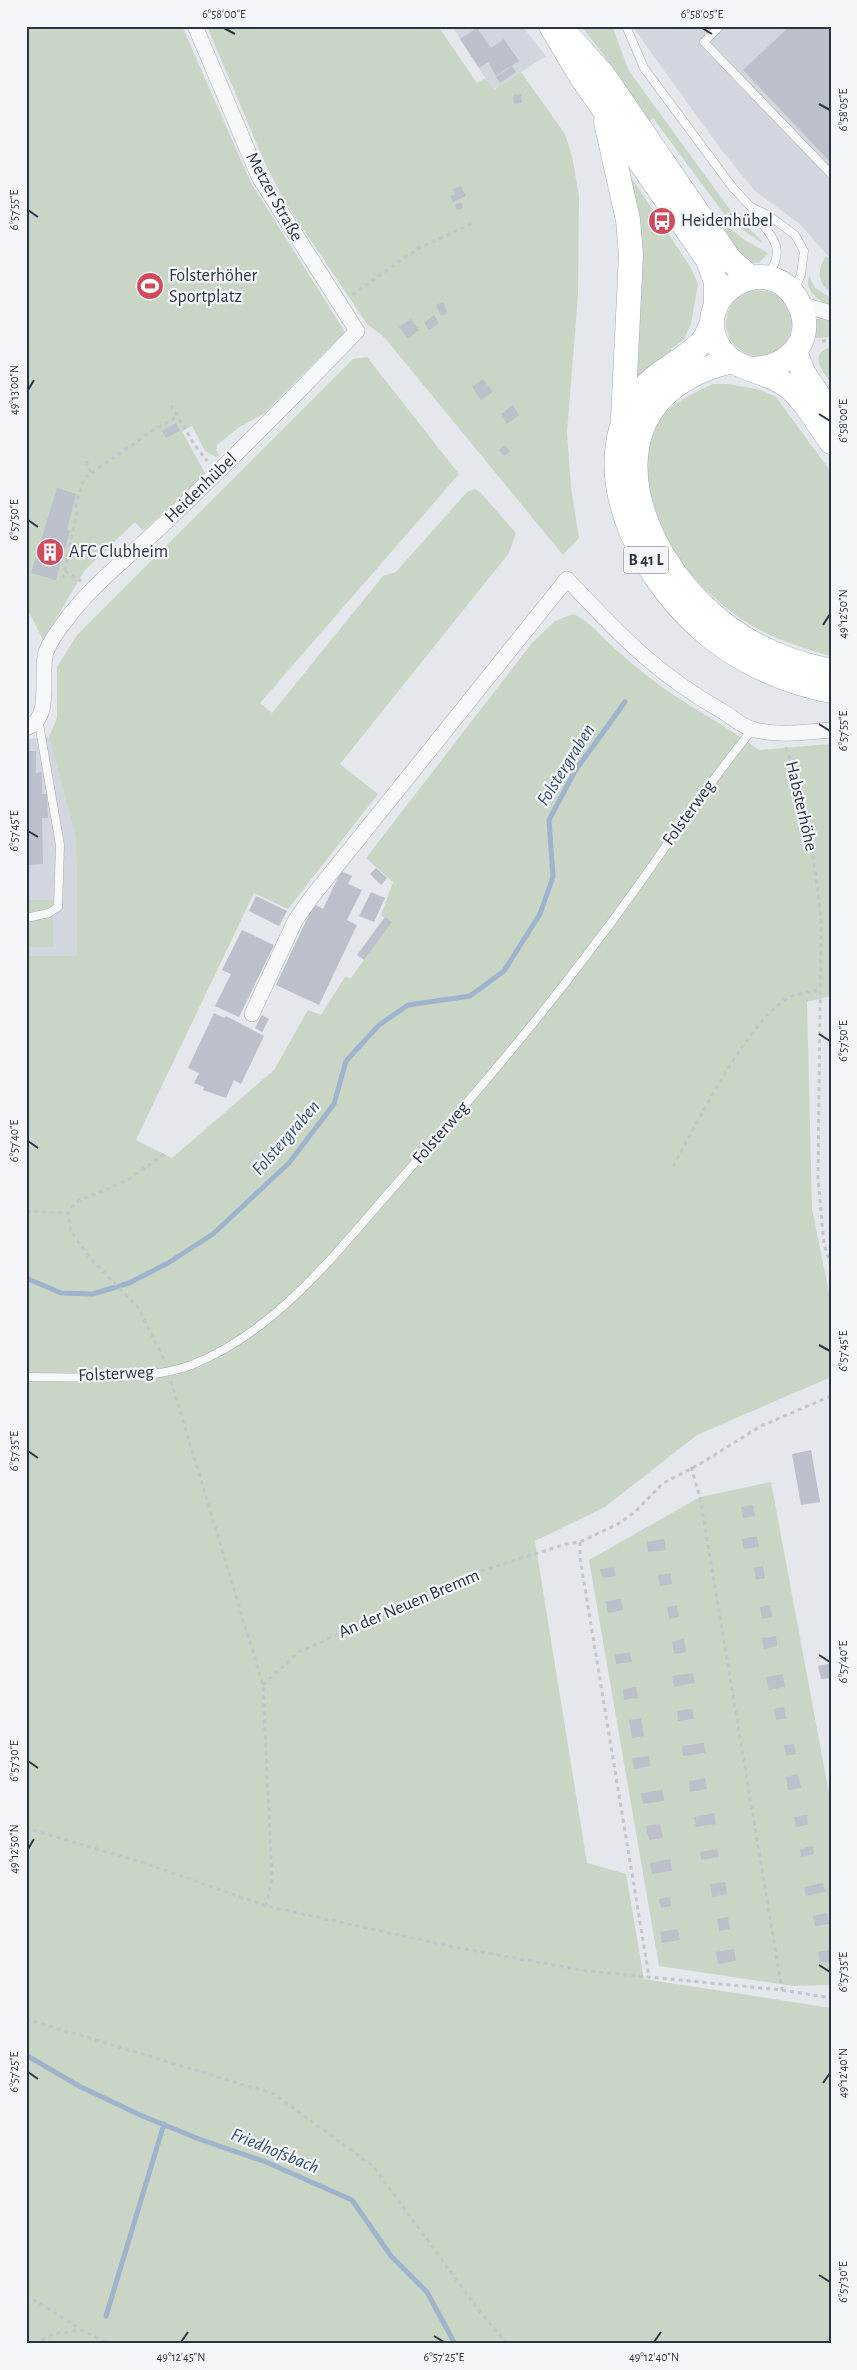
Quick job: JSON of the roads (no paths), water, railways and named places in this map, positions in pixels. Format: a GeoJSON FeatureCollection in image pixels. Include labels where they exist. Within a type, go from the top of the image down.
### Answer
{"type":"FeatureCollection","features":[{"type":"Feature","properties":{"kind":"main road"},"geometry":{"type":"LineString","coordinates":[[551,26],[566,54],[708,260],[716,282],[715,340],[742,365],[778,380],[788,387],[800,398],[831,442]]}},
{"type":"Feature","properties":{"kind":"main road"},"geometry":{"type":"LineString","coordinates":[[558,26],[596,64],[730,260],[759,278],[783,284],[797,299],[803,313],[804,327],[801,341],[795,352],[774,367],[742,365]]}},
{"type":"Feature","properties":{"kind":"main road"},"geometry":{"type":"LineString","coordinates":[[602,106],[626,211],[632,255],[623,425]]}},
{"type":"Feature","properties":{"kind":"main road"},"geometry":{"type":"LineString","coordinates":[[714,315],[729,288],[759,278]]}},
{"type":"Feature","properties":{"kind":"main road","name":"B 41 L"},"geometry":{"type":"LineString","coordinates":[[714,315],[702,341],[644,388],[633,402],[623,425],[618,451],[617,474],[621,501],[640,550],[672,599],[692,621],[732,653],[790,680],[831,691]]}},
{"type":"Feature","properties":{"kind":"main road"},"geometry":{"type":"LineString","coordinates":[[795,352],[804,374],[831,414]]}},
{"type":"Feature","properties":{"kind":"main road","name":"B 41 L"},"geometry":{"type":"LineString","coordinates":[[742,365],[713,366],[692,375],[665,393],[652,407],[638,440],[634,462],[636,483],[642,506],[651,532],[663,556],[700,604],[745,640],[768,652],[796,663],[831,671]]}},
{"type":"Feature","properties":{"kind":"street","name":"Metzer Straße"},"geometry":{"type":"LineString","coordinates":[[195,26],[260,178],[357,331]]}},
{"type":"Feature","properties":{"kind":"street"},"geometry":{"type":"LineString","coordinates":[[797,299],[831,313]]}},
{"type":"Feature","properties":{"kind":"street","name":"Heidenhübel"},"geometry":{"type":"LineString","coordinates":[[38,718],[42,713],[43,665],[46,651],[67,619],[89,594],[217,473],[357,331]]}},
{"type":"Feature","properties":{"kind":"street"},"geometry":{"type":"LineString","coordinates":[[252,1014],[295,921],[311,898],[567,579],[627,643],[658,669],[692,694],[752,730],[783,735],[831,730]]}},
{"type":"Feature","properties":{"kind":"street"},"geometry":{"type":"LineString","coordinates":[[26,728],[38,718]]}},
{"type":"Feature","properties":{"kind":"lane"},"geometry":{"type":"LineString","coordinates":[[626,26],[644,68],[733,188],[751,207],[760,223],[776,241],[779,254],[759,278]]}},
{"type":"Feature","properties":{"kind":"lane"},"geometry":{"type":"LineString","coordinates":[[720,26],[704,42],[831,174]]}},
{"type":"Feature","properties":{"kind":"lane"},"geometry":{"type":"LineString","coordinates":[[751,207],[768,215],[796,235],[804,251],[797,299]]}},
{"type":"Feature","properties":{"kind":"lane"},"geometry":{"type":"LineString","coordinates":[[26,918],[49,913],[58,907],[60,845],[38,718]]}},
{"type":"Feature","properties":{"kind":"lane","name":"Folsterweg"},"geometry":{"type":"LineString","coordinates":[[26,1377],[135,1375],[168,1371],[191,1365],[220,1352],[277,1311],[328,1261],[456,1115],[571,976],[613,920],[675,830],[752,730]]}},
{"type":"Feature","properties":{"kind":"waterway","name":"Folstergraben"},"geometry":{"type":"LineString","coordinates":[[26,1278],[61,1293],[93,1294],[129,1283],[168,1263],[213,1234],[289,1163],[334,1104],[346,1061],[379,1025],[408,1005],[470,996],[504,971],[540,914],[553,877],[549,820],[575,771],[625,702]]}},
{"type":"Feature","properties":{"kind":"waterway","name":"Friedhofsbach"},"geometry":{"type":"LineString","coordinates":[[26,2055],[79,2086],[140,2115],[199,2139],[266,2162],[352,2200],[391,2256],[427,2292],[455,2344]]}},
{"type":"Feature","properties":{"kind":"waterway"},"geometry":{"type":"LineString","coordinates":[[106,2316],[164,2124]]}},
{"type":"Feature","properties":{"kind":"place","name":"Heidenhübel"},"geometry":{"type":"Point","coordinates":[662,221]}},
{"type":"Feature","properties":{"kind":"place","name":"Folsterhöher Sportplatz"},"geometry":{"type":"Point","coordinates":[150,286]}},
{"type":"Feature","properties":{"kind":"place","name":"AFC Clubheim"},"geometry":{"type":"Point","coordinates":[50,552]}}]}
